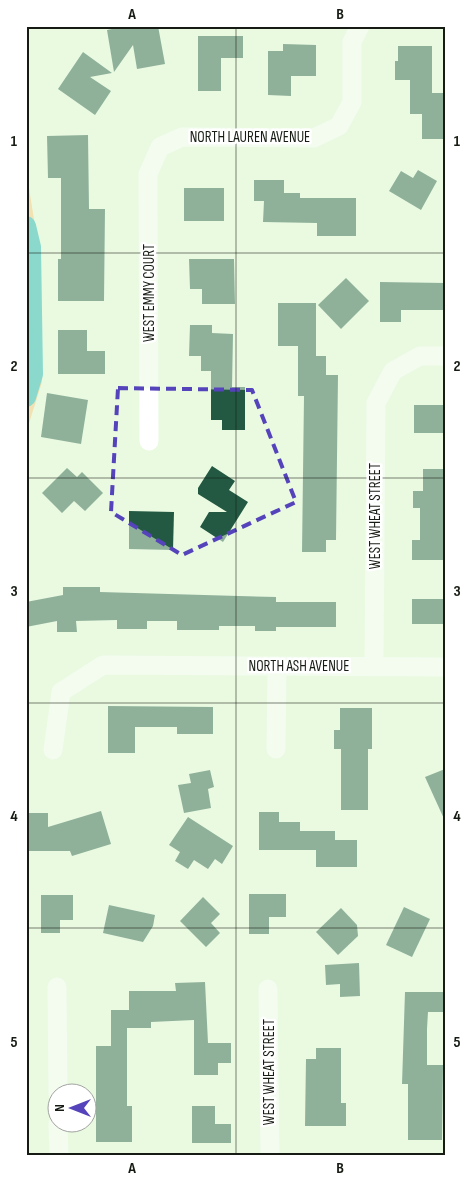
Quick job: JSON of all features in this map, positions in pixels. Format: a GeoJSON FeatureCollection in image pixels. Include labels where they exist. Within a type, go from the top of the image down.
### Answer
{"type":"FeatureCollection","features":[{"type":"Feature","properties":{"kind":"street","name":"NORTH LAUREN AVENUE"},"geometry":{"type":"LineString","coordinates":[[160,147],[182,137],[314,138],[339,126],[352,102],[352,42],[360,26]]}},
{"type":"Feature","properties":{"kind":"street","name":"WEST EMMY COURT"},"geometry":{"type":"LineString","coordinates":[[149,441],[148,174],[160,147]]}},
{"type":"Feature","properties":{"kind":"street","name":"WEST WHEAT STREET"},"geometry":{"type":"LineString","coordinates":[[374,666],[376,403],[393,371],[420,356],[445,356]]}},
{"type":"Feature","properties":{"kind":"street","name":"NORTH ASH AVENUE"},"geometry":{"type":"LineString","coordinates":[[53,750],[61,692],[103,665],[445,667]]}},
{"type":"Feature","properties":{"kind":"street"},"geometry":{"type":"LineString","coordinates":[[276,749],[277,666]]}},
{"type":"Feature","properties":{"kind":"street"},"geometry":{"type":"LineString","coordinates":[[57,987],[58,1084]]}},
{"type":"Feature","properties":{"kind":"street","name":"WEST WHEAT STREET"},"geometry":{"type":"LineString","coordinates":[[268,989],[270,1155]]}},
{"type":"Feature","properties":{"kind":"street"},"geometry":{"type":"LineString","coordinates":[[58,1134],[58,1155]]}},
{"type":"Feature","properties":{"kind":"highlighted area"},"geometry":{"type":"Polygon","coordinates":[[[118,388],[252,390],[296,502],[182,555],[111,512],[118,388]]]}},
{"type":"Feature","properties":{"kind":"shaded area"},"geometry":{"type":"Polygon","coordinates":[[[26,169],[39,251],[42,382],[26,433],[26,169]]]}},
{"type":"Feature","properties":{"kind":"building"},"geometry":{"type":"Polygon","coordinates":[[[126,26],[158,26],[165,64],[137,69],[133,45],[114,72],[107,30],[126,26]]]}},
{"type":"Feature","properties":{"kind":"building"},"geometry":{"type":"Polygon","coordinates":[[[198,36],[243,36],[243,58],[221,58],[221,91],[198,91],[198,36]]]}},
{"type":"Feature","properties":{"kind":"building"},"geometry":{"type":"Polygon","coordinates":[[[283,44],[316,45],[316,76],[291,76],[291,96],[268,95],[268,51],[283,51],[283,44]]]}},
{"type":"Feature","properties":{"kind":"building"},"geometry":{"type":"Polygon","coordinates":[[[398,46],[432,46],[432,93],[445,93],[445,139],[422,139],[422,114],[410,114],[410,80],[395,80],[395,61],[398,61],[398,46]]]}},
{"type":"Feature","properties":{"kind":"building"},"geometry":{"type":"Polygon","coordinates":[[[83,52],[112,73],[90,77],[111,91],[95,115],[58,89],[83,52]]]}},
{"type":"Feature","properties":{"kind":"building"},"geometry":{"type":"Polygon","coordinates":[[[88,135],[89,209],[105,209],[104,301],[58,301],[58,259],[61,259],[61,178],[48,178],[47,136],[88,135]]]}},
{"type":"Feature","properties":{"kind":"building"},"geometry":{"type":"Polygon","coordinates":[[[418,170],[437,181],[421,210],[389,191],[401,171],[413,178],[418,170]]]}},
{"type":"Feature","properties":{"kind":"building"},"geometry":{"type":"Polygon","coordinates":[[[254,180],[284,180],[284,193],[300,193],[300,198],[356,198],[356,236],[317,236],[317,223],[263,222],[264,201],[254,201],[254,180]]]}},
{"type":"Feature","properties":{"kind":"building"},"geometry":{"type":"Polygon","coordinates":[[[184,188],[224,188],[224,221],[184,221],[184,188]]]}},
{"type":"Feature","properties":{"kind":"building"},"geometry":{"type":"Polygon","coordinates":[[[189,259],[234,259],[235,304],[202,304],[202,289],[190,289],[189,259]]]}},
{"type":"Feature","properties":{"kind":"building"},"geometry":{"type":"Polygon","coordinates":[[[346,278],[369,301],[341,329],[318,305],[346,278]]]}},
{"type":"Feature","properties":{"kind":"building"},"geometry":{"type":"Polygon","coordinates":[[[380,282],[445,283],[445,310],[401,310],[401,322],[380,322],[380,282]]]}},
{"type":"Feature","properties":{"kind":"building"},"geometry":{"type":"Polygon","coordinates":[[[278,303],[316,303],[316,356],[326,356],[326,375],[338,375],[336,540],[326,540],[326,552],[302,552],[304,396],[298,396],[298,346],[278,346],[278,303]]]}},
{"type":"Feature","properties":{"kind":"building"},"geometry":{"type":"Polygon","coordinates":[[[190,325],[212,325],[212,333],[233,334],[232,387],[245,387],[245,430],[222,430],[222,420],[211,420],[211,371],[201,371],[201,356],[189,356],[190,325]]]}},
{"type":"Feature","properties":{"kind":"building"},"geometry":{"type":"Polygon","coordinates":[[[58,330],[87,330],[87,351],[105,351],[105,374],[58,374],[58,330]]]}},
{"type":"Feature","properties":{"kind":"building"},"geometry":{"type":"Polygon","coordinates":[[[47,393],[88,400],[81,444],[41,437],[47,393]]]}},
{"type":"Feature","properties":{"kind":"building"},"geometry":{"type":"Polygon","coordinates":[[[414,405],[445,405],[445,433],[414,433],[414,405]]]}},
{"type":"Feature","properties":{"kind":"building"},"geometry":{"type":"Polygon","coordinates":[[[212,466],[235,481],[229,490],[248,502],[223,542],[200,527],[209,512],[227,512],[198,494],[198,488],[212,466]]]}},
{"type":"Feature","properties":{"kind":"building"},"geometry":{"type":"Polygon","coordinates":[[[67,468],[77,477],[82,472],[103,493],[85,511],[74,501],[62,513],[42,493],[67,468]]]}},
{"type":"Feature","properties":{"kind":"building"},"geometry":{"type":"Polygon","coordinates":[[[423,469],[445,469],[445,560],[412,560],[412,540],[420,540],[420,508],[413,508],[413,491],[423,491],[423,469]]]}},
{"type":"Feature","properties":{"kind":"building"},"geometry":{"type":"Polygon","coordinates":[[[129,511],[174,512],[173,550],[129,549],[129,511]]]}},
{"type":"Feature","properties":{"kind":"building"},"geometry":{"type":"Polygon","coordinates":[[[63,587],[100,587],[100,592],[276,597],[276,602],[336,602],[336,627],[276,627],[276,631],[255,631],[255,626],[219,626],[219,630],[177,630],[177,621],[147,621],[147,629],[117,629],[117,620],[76,621],[77,632],[57,632],[57,621],[26,627],[26,602],[63,595],[63,587]]]}},
{"type":"Feature","properties":{"kind":"building"},"geometry":{"type":"Polygon","coordinates":[[[412,599],[445,599],[445,624],[412,624],[412,599]]]}},
{"type":"Feature","properties":{"kind":"building"},"geometry":{"type":"Polygon","coordinates":[[[108,706],[213,707],[213,734],[177,734],[177,727],[135,727],[135,753],[108,753],[108,706]]]}},
{"type":"Feature","properties":{"kind":"building"},"geometry":{"type":"Polygon","coordinates":[[[340,708],[372,708],[372,749],[368,749],[368,810],[341,810],[341,749],[334,749],[334,730],[340,730],[340,708]]]}},
{"type":"Feature","properties":{"kind":"building"},"geometry":{"type":"Polygon","coordinates":[[[445,769],[445,821],[425,777],[445,769]]]}},
{"type":"Feature","properties":{"kind":"building"},"geometry":{"type":"Polygon","coordinates":[[[210,770],[214,787],[208,789],[211,808],[184,813],[178,785],[191,783],[189,774],[210,770]]]}},
{"type":"Feature","properties":{"kind":"building"},"geometry":{"type":"Polygon","coordinates":[[[101,811],[111,844],[72,856],[70,851],[26,851],[27,813],[48,813],[48,827],[101,811]]]}},
{"type":"Feature","properties":{"kind":"building"},"geometry":{"type":"Polygon","coordinates":[[[259,812],[279,812],[279,822],[300,822],[300,831],[335,831],[335,840],[357,840],[357,867],[316,867],[316,850],[259,850],[259,812]]]}},
{"type":"Feature","properties":{"kind":"building"},"geometry":{"type":"Polygon","coordinates":[[[188,817],[233,846],[222,864],[215,859],[208,869],[194,860],[188,869],[175,861],[180,852],[169,845],[188,817]]]}},
{"type":"Feature","properties":{"kind":"building"},"geometry":{"type":"Polygon","coordinates":[[[249,894],[286,894],[286,917],[269,917],[269,934],[249,934],[249,894]]]}},
{"type":"Feature","properties":{"kind":"building"},"geometry":{"type":"Polygon","coordinates":[[[41,895],[73,895],[73,920],[60,920],[60,933],[41,933],[41,895]]]}},
{"type":"Feature","properties":{"kind":"building"},"geometry":{"type":"Polygon","coordinates":[[[203,897],[220,914],[211,923],[220,933],[206,947],[180,921],[203,897]]]}},
{"type":"Feature","properties":{"kind":"building"},"geometry":{"type":"Polygon","coordinates":[[[109,905],[155,915],[153,926],[143,942],[103,933],[109,905]]]}},
{"type":"Feature","properties":{"kind":"building"},"geometry":{"type":"Polygon","coordinates":[[[404,907],[430,919],[412,957],[386,945],[404,907]]]}},
{"type":"Feature","properties":{"kind":"building"},"geometry":{"type":"Polygon","coordinates":[[[341,908],[357,925],[358,936],[338,955],[316,932],[341,908]]]}},
{"type":"Feature","properties":{"kind":"building"},"geometry":{"type":"Polygon","coordinates":[[[359,963],[360,996],[340,997],[340,984],[326,985],[325,965],[359,963]]]}},
{"type":"Feature","properties":{"kind":"building"},"geometry":{"type":"Polygon","coordinates":[[[205,982],[208,1043],[231,1043],[231,1063],[218,1063],[218,1075],[194,1075],[194,1020],[151,1022],[151,1028],[127,1028],[127,1106],[132,1106],[132,1142],[96,1142],[96,1134],[98,1134],[98,1084],[96,1084],[96,1046],[111,1046],[111,1010],[129,1010],[129,991],[176,991],[175,983],[205,982]]]}},
{"type":"Feature","properties":{"kind":"building"},"geometry":{"type":"Polygon","coordinates":[[[405,992],[444,992],[444,1012],[428,1012],[427,1029],[427,1065],[443,1065],[442,1140],[408,1140],[408,1084],[402,1084],[405,992]]]}},
{"type":"Feature","properties":{"kind":"building"},"geometry":{"type":"Polygon","coordinates":[[[316,1048],[341,1048],[341,1103],[346,1103],[346,1126],[305,1126],[306,1059],[316,1059],[316,1048]]]}},
{"type":"Feature","properties":{"kind":"building"},"geometry":{"type":"Polygon","coordinates":[[[192,1106],[215,1106],[215,1124],[231,1124],[231,1143],[192,1143],[192,1106]]]}},
{"type":"Feature","properties":{"kind":"waterway"},"geometry":{"type":"LineString","coordinates":[[26,226],[31,247],[33,374],[26,397]]}}]}
